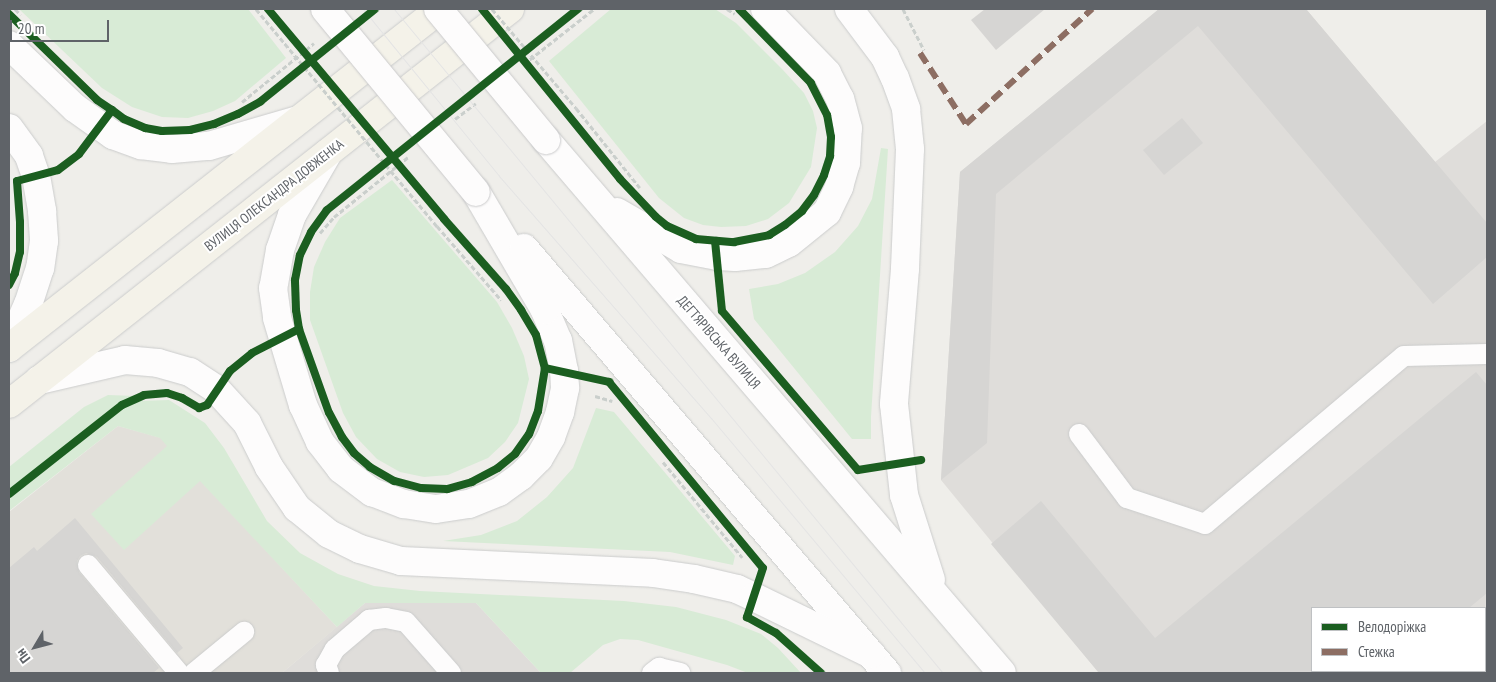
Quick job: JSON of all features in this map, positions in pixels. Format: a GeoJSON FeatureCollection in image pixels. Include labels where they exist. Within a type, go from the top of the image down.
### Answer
{"type":"FeatureCollection","features":[{"type":"Feature","properties":{"kind":"main road"},"geometry":{"type":"LineString","coordinates":[[325,9],[476,192],[879,664]]}},
{"type":"Feature","properties":{"kind":"main road"},"geometry":{"type":"LineString","coordinates":[[9,348],[439,9]]}},
{"type":"Feature","properties":{"kind":"main road","name":"ДЕГТЯРІВСЬКА ВУЛИЦЯ"},"geometry":{"type":"LineString","coordinates":[[439,9],[594,198],[1002,673]]}},
{"type":"Feature","properties":{"kind":"main road","name":"ВУЛИЦЯ ОЛЕКСАНДРА ДОВЖЕНКА"},"geometry":{"type":"LineString","coordinates":[[9,404],[510,9]]}},
{"type":"Feature","properties":{"kind":"main road"},"geometry":{"type":"LineString","coordinates":[[849,9],[885,57],[906,109],[910,159],[905,269],[894,404],[904,496],[916,540],[937,596]]}},
{"type":"Feature","properties":{"kind":"main road"},"geometry":{"type":"LineString","coordinates":[[594,198],[681,250],[717,256],[766,254],[789,243],[827,212],[839,187],[846,163],[848,128],[840,99],[827,73],[755,12]]}},
{"type":"Feature","properties":{"kind":"main road"},"geometry":{"type":"LineString","coordinates":[[10,26],[75,108],[114,135],[141,145],[172,149],[209,146],[298,120]]}},
{"type":"Feature","properties":{"kind":"main road"},"geometry":{"type":"LineString","coordinates":[[9,128],[29,156],[36,176],[42,211],[44,241],[40,268],[28,304],[9,348]]}},
{"type":"Feature","properties":{"kind":"main road"},"geometry":{"type":"LineString","coordinates":[[328,153],[292,215],[280,250],[273,288],[280,331],[303,405],[320,442],[341,469],[372,492],[404,504],[436,509],[469,504],[499,492],[521,476],[539,458],[560,412],[565,388],[564,370],[558,341],[545,310],[476,192]]}},
{"type":"Feature","properties":{"kind":"main road"},"geometry":{"type":"LineString","coordinates":[[39,380],[125,360],[158,363],[196,375],[216,389],[247,423],[269,467],[297,508],[329,534],[360,549],[401,561],[653,573],[694,579],[737,589],[879,664]]}},
{"type":"Feature","properties":{"kind":"lane"},"geometry":{"type":"LineString","coordinates":[[1079,434],[1127,498],[1205,524],[1404,356],[1487,354]]}},
{"type":"Feature","properties":{"kind":"lane"},"geometry":{"type":"LineString","coordinates":[[88,565],[179,673]]}},
{"type":"Feature","properties":{"kind":"lane"},"geometry":{"type":"LineString","coordinates":[[328,673],[326,665],[335,649],[369,620],[386,611],[406,622],[451,673]]}},
{"type":"Feature","properties":{"kind":"lane"},"geometry":{"type":"LineString","coordinates":[[194,673],[244,632]]}},
{"type":"Feature","properties":{"kind":"lane"},"geometry":{"type":"LineString","coordinates":[[652,673],[659,668],[680,673]]}},
{"type":"Feature","properties":{"kind":"path"},"geometry":{"type":"LineString","coordinates":[[256,9],[506,307]]}},
{"type":"Feature","properties":{"kind":"path"},"geometry":{"type":"LineString","coordinates":[[482,9],[531,69]]}},
{"type":"Feature","properties":{"kind":"path"},"geometry":{"type":"LineString","coordinates":[[492,9],[576,108],[642,191]]}},
{"type":"Feature","properties":{"kind":"path"},"geometry":{"type":"LineString","coordinates":[[585,16],[594,9]]}},
{"type":"Feature","properties":{"kind":"path"},"geometry":{"type":"LineString","coordinates":[[727,9],[738,12],[755,12]]}},
{"type":"Feature","properties":{"kind":"path"},"geometry":{"type":"LineString","coordinates":[[903,9],[924,50]]}},
{"type":"Feature","properties":{"kind":"path"},"geometry":{"type":"LineString","coordinates":[[237,104],[246,100],[321,37]]}},
{"type":"Feature","properties":{"kind":"path"},"geometry":{"type":"LineString","coordinates":[[516,58],[532,45]]}},
{"type":"Feature","properties":{"kind":"path"},"geometry":{"type":"LineString","coordinates":[[299,70],[313,60],[300,46]]}},
{"type":"Feature","properties":{"kind":"path"},"geometry":{"type":"LineString","coordinates":[[378,167],[394,157],[406,174]]}},
{"type":"Feature","properties":{"kind":"path"},"geometry":{"type":"LineString","coordinates":[[311,232],[322,217]]}},
{"type":"Feature","properties":{"kind":"path"},"geometry":{"type":"LineString","coordinates":[[565,388],[611,400],[618,407]]}},
{"type":"Feature","properties":{"kind":"path"},"geometry":{"type":"LineString","coordinates":[[662,461],[744,560],[737,589]]}},
{"type":"Feature","properties":{"kind":"shaded area"},"geometry":{"type":"Polygon","coordinates":[[[1159,9],[1306,9],[1435,162],[1487,121],[1487,673],[1099,673],[941,480],[960,172],[1159,9]]]}},
{"type":"Feature","properties":{"kind":"shaded area"},"geometry":{"type":"Polygon","coordinates":[[[118,426],[161,438],[337,627],[282,673],[9,673],[9,512],[118,426]]]}},
{"type":"Feature","properties":{"kind":"shaded area"},"geometry":{"type":"Polygon","coordinates":[[[365,603],[476,603],[541,673],[282,673],[365,603]]]}},
{"type":"Feature","properties":{"kind":"green space"},"geometry":{"type":"Polygon","coordinates":[[[19,9],[248,9],[286,58],[235,101],[213,111],[188,118],[162,117],[132,107],[102,88],[19,9]]]}},
{"type":"Feature","properties":{"kind":"green space"},"geometry":{"type":"Polygon","coordinates":[[[611,9],[715,9],[736,23],[783,70],[804,93],[813,111],[817,128],[811,167],[789,203],[768,219],[746,226],[721,227],[703,225],[684,218],[659,198],[549,61],[611,9]]]}},
{"type":"Feature","properties":{"kind":"green space"},"geometry":{"type":"Polygon","coordinates":[[[881,148],[888,149],[871,439],[852,439],[754,319],[749,289],[778,284],[805,273],[835,252],[858,226],[872,199],[881,148]]]}},
{"type":"Feature","properties":{"kind":"green space"},"geometry":{"type":"Polygon","coordinates":[[[392,180],[497,302],[512,328],[524,356],[529,379],[518,423],[505,442],[488,458],[448,475],[424,477],[400,472],[377,459],[356,437],[343,413],[310,320],[310,292],[314,267],[325,242],[340,218],[392,180]]]}},
{"type":"Feature","properties":{"kind":"green space"},"geometry":{"type":"Polygon","coordinates":[[[108,395],[136,396],[138,401],[169,400],[205,423],[224,448],[267,521],[300,553],[338,574],[374,586],[420,591],[624,601],[676,607],[726,620],[761,634],[778,648],[801,673],[748,673],[727,665],[638,640],[620,639],[603,645],[570,673],[541,673],[476,603],[365,603],[337,627],[200,481],[124,550],[91,514],[167,446],[160,438],[118,426],[9,511],[9,467],[84,407],[108,395]]]}},
{"type":"Feature","properties":{"kind":"green space"},"geometry":{"type":"Polygon","coordinates":[[[596,408],[614,412],[735,556],[733,565],[670,552],[443,541],[481,535],[517,521],[547,497],[573,468],[596,408]]]}},
{"type":"Feature","properties":{"kind":"building"},"geometry":{"type":"Polygon","coordinates":[[[985,9],[1045,9],[996,50],[971,20],[985,9]]]}},
{"type":"Feature","properties":{"kind":"building"},"geometry":{"type":"Polygon","coordinates":[[[1159,9],[1306,9],[1487,223],[1487,257],[1433,304],[1198,26],[996,194],[987,443],[941,480],[960,172],[1159,9]]]}},
{"type":"Feature","properties":{"kind":"building"},"geometry":{"type":"Polygon","coordinates":[[[1182,118],[1203,143],[1164,175],[1143,150],[1182,118]]]}},
{"type":"Feature","properties":{"kind":"building"},"geometry":{"type":"Polygon","coordinates":[[[1476,372],[1487,385],[1487,593],[1470,607],[1311,607],[1312,673],[1099,673],[991,544],[1041,501],[1155,638],[1476,372]]]}},
{"type":"Feature","properties":{"kind":"building"},"geometry":{"type":"Polygon","coordinates":[[[75,518],[183,648],[177,653],[97,557],[86,553],[80,556],[77,561],[79,572],[159,668],[153,673],[9,673],[9,568],[34,547],[37,551],[75,518]]]}},
{"type":"Feature","properties":{"kind":"tram line"},"geometry":{"type":"LineString","coordinates":[[363,9],[499,176],[711,418],[925,673]]}},
{"type":"Feature","properties":{"kind":"tram line"},"geometry":{"type":"LineString","coordinates":[[394,9],[943,673]]}},
{"type":"Feature","properties":{"kind":"marked path"},"geometry":{"type":"LineString","coordinates":[[920,53],[966,124],[1092,9]]}},
{"type":"Feature","properties":{"kind":"cycle path"},"geometry":{"type":"LineString","coordinates":[[268,9],[444,219],[506,289],[521,310],[536,335],[545,368],[538,411],[529,434],[515,454],[498,468],[472,482],[447,489],[421,488],[394,481],[370,467],[354,453],[342,437],[329,413],[299,329]]}},
{"type":"Feature","properties":{"kind":"cycle path"},"geometry":{"type":"LineString","coordinates":[[9,285],[15,273],[20,252],[17,181],[58,170],[79,154],[112,110],[124,119],[145,128],[162,131],[190,130],[214,124],[238,114],[261,101],[375,9]]}},
{"type":"Feature","properties":{"kind":"cycle path"},"geometry":{"type":"LineString","coordinates":[[482,9],[620,179],[656,217],[667,226],[696,239],[734,242],[769,235],[802,211],[814,195],[824,175],[830,156],[831,137],[827,115],[811,83],[739,9]]}},
{"type":"Feature","properties":{"kind":"cycle path"},"geometry":{"type":"LineString","coordinates":[[9,494],[122,405],[144,395],[167,393],[182,398],[199,408],[207,405],[230,371],[252,353],[299,329],[295,280],[300,255],[311,232],[327,210],[578,9]]}},
{"type":"Feature","properties":{"kind":"cycle path"},"geometry":{"type":"LineString","coordinates":[[9,14],[97,100],[112,110]]}},
{"type":"Feature","properties":{"kind":"cycle path"},"geometry":{"type":"LineString","coordinates":[[715,241],[722,311],[858,470],[921,460]]}},
{"type":"Feature","properties":{"kind":"cycle path"},"geometry":{"type":"LineString","coordinates":[[545,368],[609,382],[763,568],[747,617],[776,633],[821,673]]}}]}
